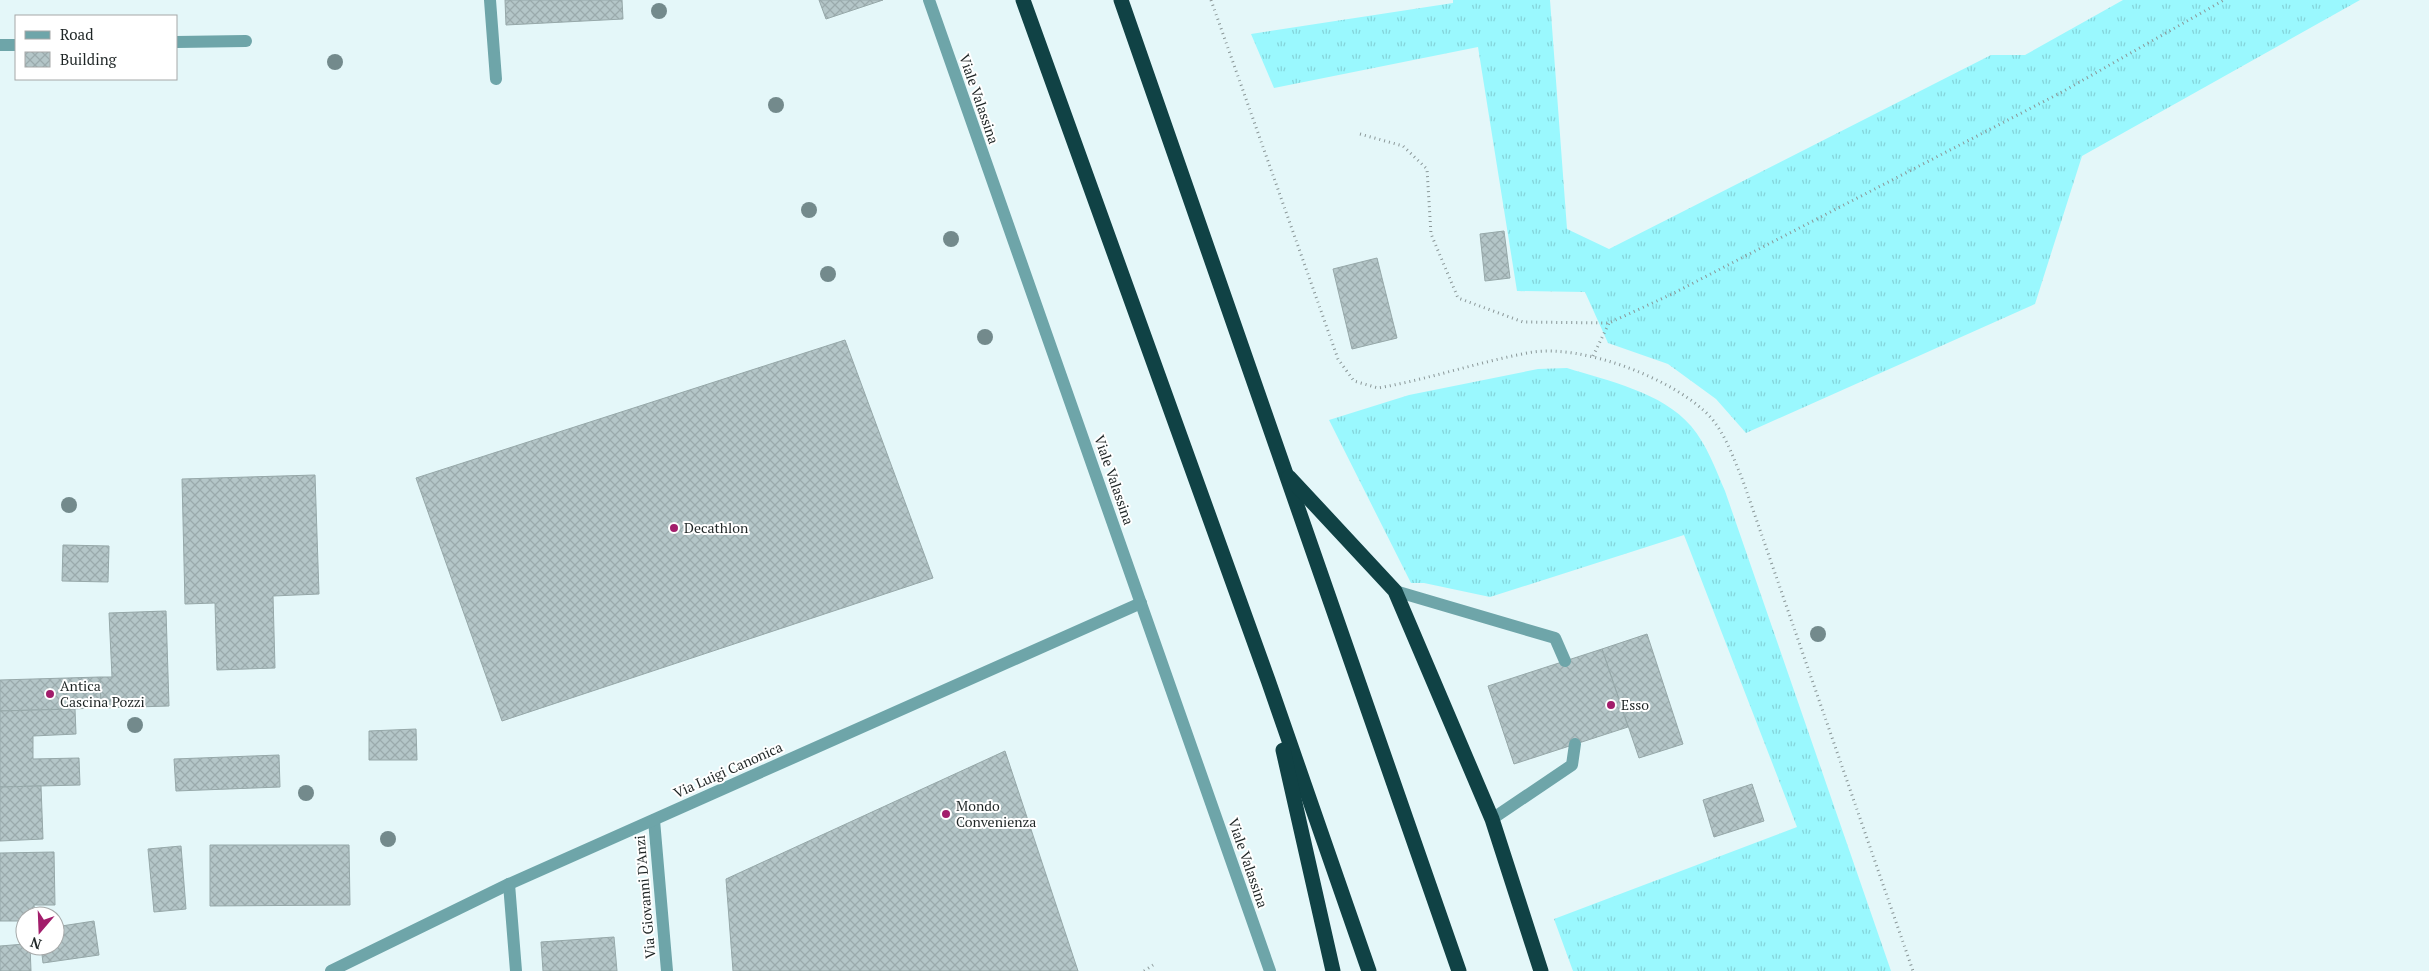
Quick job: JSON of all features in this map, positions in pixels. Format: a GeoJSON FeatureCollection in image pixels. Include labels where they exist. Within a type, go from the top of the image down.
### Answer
{"type":"FeatureCollection","features":[{"type":"Feature","properties":{"kind":"highway"},"geometry":{"type":"LineString","coordinates":[[1023,0],[1268,680],[1369,971]]}},
{"type":"Feature","properties":{"kind":"highway"},"geometry":{"type":"LineString","coordinates":[[1121,0],[1459,971]]}},
{"type":"Feature","properties":{"kind":"highway"},"geometry":{"type":"LineString","coordinates":[[1284,471],[1396,591],[1492,818],[1541,971]]}},
{"type":"Feature","properties":{"kind":"highway"},"geometry":{"type":"LineString","coordinates":[[1268,680],[1333,971]]}},
{"type":"Feature","properties":{"kind":"street"},"geometry":{"type":"LineString","coordinates":[[490,0],[496,79]]}},
{"type":"Feature","properties":{"kind":"street","name":"Viale Valassina"},"geometry":{"type":"LineString","coordinates":[[929,0],[1270,971]]}},
{"type":"Feature","properties":{"kind":"street"},"geometry":{"type":"LineString","coordinates":[[178,42],[246,41]]}},
{"type":"Feature","properties":{"kind":"street"},"geometry":{"type":"LineString","coordinates":[[0,45],[15,45]]}},
{"type":"Feature","properties":{"kind":"street"},"geometry":{"type":"LineString","coordinates":[[1396,591],[1555,638],[1565,661]]}},
{"type":"Feature","properties":{"kind":"street","name":"Via Luigi Canonica"},"geometry":{"type":"LineString","coordinates":[[331,971],[509,884],[1141,603]]}},
{"type":"Feature","properties":{"kind":"street"},"geometry":{"type":"LineString","coordinates":[[1492,818],[1572,765],[1574,744]]}},
{"type":"Feature","properties":{"kind":"street","name":"Via Giovanni D'Anzi"},"geometry":{"type":"LineString","coordinates":[[654,820],[667,971]]}},
{"type":"Feature","properties":{"kind":"street"},"geometry":{"type":"LineString","coordinates":[[509,884],[516,971]]}},
{"type":"Feature","properties":{"kind":"path"},"geometry":{"type":"LineString","coordinates":[[1211,0],[1338,359],[1354,381],[1378,388],[1534,352],[1566,351],[1593,356],[1663,383],[1703,409],[1725,439],[1743,481],[1913,971]]}},
{"type":"Feature","properties":{"kind":"path"},"geometry":{"type":"LineString","coordinates":[[1360,134],[1403,146],[1427,169],[1431,234],[1458,298],[1523,322],[1609,323],[1680,290],[2062,92],[2224,0]]}},
{"type":"Feature","properties":{"kind":"path"},"geometry":{"type":"LineString","coordinates":[[1593,356],[1609,323]]}},
{"type":"Feature","properties":{"kind":"path"},"geometry":{"type":"LineString","coordinates":[[1144,971],[1152,964]]}},
{"type":"Feature","properties":{"kind":"green space"},"geometry":{"type":"Polygon","coordinates":[[[1453,0],[1550,0],[1567,229],[1609,249],[1991,55],[2025,55],[2123,0],[2360,0],[2082,156],[2035,304],[1746,433],[1716,399],[1668,364],[1608,343],[1585,292],[1517,291],[1478,47],[1274,88],[1251,34],[1453,3],[1453,0]]]}},
{"type":"Feature","properties":{"kind":"green space"},"geometry":{"type":"Polygon","coordinates":[[[1567,368],[1634,389],[1665,404],[1691,426],[1706,449],[1725,491],[1891,971],[1573,971],[1554,919],[1797,827],[1684,535],[1490,597],[1424,583],[1411,583],[1329,420],[1409,395],[1538,369],[1567,368]]]}},
{"type":"Feature","properties":{"kind":"building"},"geometry":{"type":"Polygon","coordinates":[[[505,0],[622,0],[623,19],[506,25],[505,0]]]}},
{"type":"Feature","properties":{"kind":"building"},"geometry":{"type":"Polygon","coordinates":[[[819,0],[883,0],[826,19],[819,0]]]}},
{"type":"Feature","properties":{"kind":"building"},"geometry":{"type":"Polygon","coordinates":[[[1504,231],[1510,278],[1485,281],[1480,234],[1504,231]]]}},
{"type":"Feature","properties":{"kind":"building"},"geometry":{"type":"Polygon","coordinates":[[[1377,258],[1397,338],[1352,349],[1333,269],[1377,258]]]}},
{"type":"Feature","properties":{"kind":"building","name":"Decathlon"},"geometry":{"type":"Polygon","coordinates":[[[845,340],[933,578],[502,721],[416,478],[845,340]]]}},
{"type":"Feature","properties":{"kind":"building"},"geometry":{"type":"Polygon","coordinates":[[[315,475],[319,594],[273,596],[275,668],[217,670],[215,603],[185,604],[182,479],[315,475]]]}},
{"type":"Feature","properties":{"kind":"building"},"geometry":{"type":"Polygon","coordinates":[[[63,545],[109,546],[108,582],[62,581],[63,545]]]}},
{"type":"Feature","properties":{"kind":"building"},"geometry":{"type":"Polygon","coordinates":[[[166,611],[169,706],[101,708],[100,677],[112,677],[109,613],[166,611]]]}},
{"type":"Feature","properties":{"kind":"building"},"geometry":{"type":"Polygon","coordinates":[[[1647,634],[1683,744],[1639,758],[1602,649],[1647,634]]]}},
{"type":"Feature","properties":{"kind":"building"},"geometry":{"type":"Polygon","coordinates":[[[1602,649],[1628,727],[1514,764],[1488,686],[1602,649]]]}},
{"type":"Feature","properties":{"kind":"building","name":"Antica Cascina Pozzi"},"geometry":{"type":"Polygon","coordinates":[[[100,677],[101,708],[0,711],[0,680],[100,677]]]}},
{"type":"Feature","properties":{"kind":"building"},"geometry":{"type":"Polygon","coordinates":[[[75,709],[76,734],[33,736],[33,759],[79,758],[80,785],[0,787],[0,711],[75,709]]]}},
{"type":"Feature","properties":{"kind":"building"},"geometry":{"type":"Polygon","coordinates":[[[416,729],[417,760],[369,760],[369,731],[416,729]]]}},
{"type":"Feature","properties":{"kind":"building","name":"Mondo Convenienza"},"geometry":{"type":"Polygon","coordinates":[[[1005,751],[1078,971],[733,971],[726,879],[1005,751]]]}},
{"type":"Feature","properties":{"kind":"building"},"geometry":{"type":"Polygon","coordinates":[[[279,755],[280,787],[176,791],[174,759],[279,755]]]}},
{"type":"Feature","properties":{"kind":"building"},"geometry":{"type":"Polygon","coordinates":[[[1752,784],[1764,821],[1714,837],[1703,800],[1752,784]]]}},
{"type":"Feature","properties":{"kind":"building"},"geometry":{"type":"Polygon","coordinates":[[[41,786],[43,839],[0,841],[0,787],[41,786]]]}},
{"type":"Feature","properties":{"kind":"building"},"geometry":{"type":"Polygon","coordinates":[[[210,845],[349,845],[350,905],[210,906],[210,845]]]}},
{"type":"Feature","properties":{"kind":"building"},"geometry":{"type":"Polygon","coordinates":[[[181,846],[186,909],[154,912],[148,849],[181,846]]]}},
{"type":"Feature","properties":{"kind":"building"},"geometry":{"type":"Polygon","coordinates":[[[54,852],[55,905],[15,906],[15,921],[0,921],[0,853],[54,852]]]}},
{"type":"Feature","properties":{"kind":"building"},"geometry":{"type":"Polygon","coordinates":[[[94,921],[99,955],[43,963],[42,956],[65,956],[65,925],[94,921]]]}},
{"type":"Feature","properties":{"kind":"building"},"geometry":{"type":"Polygon","coordinates":[[[614,937],[617,971],[543,971],[541,942],[614,937]]]}},
{"type":"Feature","properties":{"kind":"building"},"geometry":{"type":"Polygon","coordinates":[[[15,945],[15,956],[30,956],[31,971],[0,971],[0,946],[15,945]]]}},
{"type":"Feature","properties":{"kind":"place","name":"Decathlon"},"geometry":{"type":"Point","coordinates":[674,528]}},
{"type":"Feature","properties":{"kind":"place","name":"Antica Cascina Pozzi"},"geometry":{"type":"Point","coordinates":[50,694]}},
{"type":"Feature","properties":{"kind":"place","name":"Esso"},"geometry":{"type":"Point","coordinates":[1611,705]}},
{"type":"Feature","properties":{"kind":"place","name":"Mondo Convenienza"},"geometry":{"type":"Point","coordinates":[946,814]}}]}
